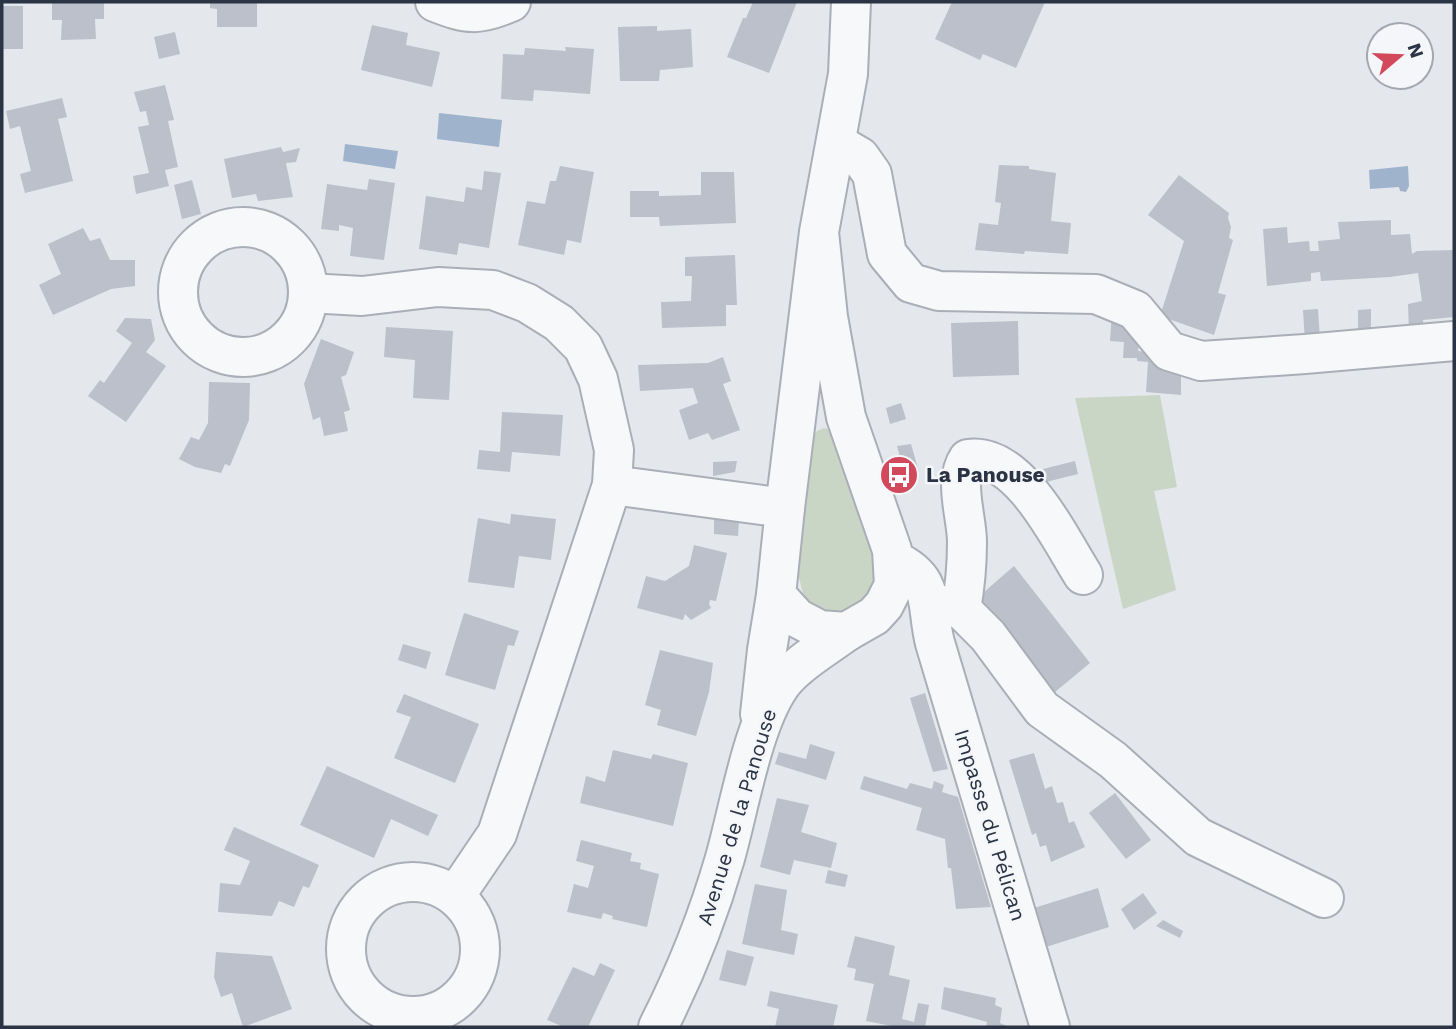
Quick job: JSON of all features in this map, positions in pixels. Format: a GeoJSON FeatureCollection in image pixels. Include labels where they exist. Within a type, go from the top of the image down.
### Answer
{"type":"FeatureCollection","features":[{"type":"Feature","properties":{"kind":"street"},"geometry":{"type":"LineString","coordinates":[[435,2],[457,10],[486,12],[511,2]]}},
{"type":"Feature","properties":{"kind":"street"},"geometry":{"type":"LineString","coordinates":[[846,632],[820,630],[797,618],[776,594],[820,232],[848,74],[851,2]]}},
{"type":"Feature","properties":{"kind":"street"},"geometry":{"type":"LineString","coordinates":[[836,143],[860,157],[872,174],[887,254],[911,283],[939,291],[1096,294],[1135,310],[1169,351],[1201,361],[1454,341]]}},
{"type":"Feature","properties":{"kind":"street"},"geometry":{"type":"LineString","coordinates":[[820,232],[826,298],[846,417],[893,555]]}},
{"type":"Feature","properties":{"kind":"street"},"geometry":{"type":"LineString","coordinates":[[308,293],[362,296],[438,287],[493,290],[527,303],[559,323],[583,348],[598,379],[614,450],[612,485],[497,834],[455,896]]}},
{"type":"Feature","properties":{"kind":"street"},"geometry":{"type":"LineString","coordinates":[[826,298],[858,389],[891,500],[894,585],[884,606],[940,611],[988,636],[1042,709],[1113,760],[1198,837],[1324,898]]}},
{"type":"Feature","properties":{"kind":"street"},"geometry":{"type":"LineString","coordinates":[[797,424],[816,412],[836,412],[846,417]]}},
{"type":"Feature","properties":{"kind":"street"},"geometry":{"type":"LineString","coordinates":[[940,611],[967,541],[962,484],[964,466],[968,459],[983,459],[1012,472],[1028,489],[1083,575]]}},
{"type":"Feature","properties":{"kind":"street"},"geometry":{"type":"LineString","coordinates":[[612,485],[785,508]]}},
{"type":"Feature","properties":{"kind":"street","name":"Impasse du Pélican"},"geometry":{"type":"LineString","coordinates":[[893,555],[922,580],[940,611],[1050,1027]]}},
{"type":"Feature","properties":{"kind":"street","name":"Avenue de la Panouse"},"geometry":{"type":"LineString","coordinates":[[758,737],[766,650],[776,594]]}},
{"type":"Feature","properties":{"kind":"street","name":"Avenue de la Panouse"},"geometry":{"type":"LineString","coordinates":[[673,1018],[703,930],[758,737],[782,683],[846,632],[867,621],[884,606]]}},
{"type":"Feature","properties":{"kind":"green space"},"geometry":{"type":"Polygon","coordinates":[[[1160,395],[1177,487],[1154,491],[1176,590],[1123,609],[1075,398],[1160,395]]]}},
{"type":"Feature","properties":{"kind":"green space"},"geometry":{"type":"Polygon","coordinates":[[[824,428],[833,430],[875,557],[876,584],[860,604],[834,613],[810,604],[803,593],[797,558],[811,438],[824,428]]]}},
{"type":"Feature","properties":{"kind":"water"},"geometry":{"type":"Polygon","coordinates":[[[439,113],[502,120],[499,147],[437,139],[439,113]]]}},
{"type":"Feature","properties":{"kind":"water"},"geometry":{"type":"Polygon","coordinates":[[[345,144],[398,151],[395,169],[343,161],[345,144]]]}},
{"type":"Feature","properties":{"kind":"water"},"geometry":{"type":"Polygon","coordinates":[[[1408,166],[1409,186],[1406,192],[1400,191],[1399,187],[1370,189],[1369,170],[1408,166]]]}},
{"type":"Feature","properties":{"kind":"building"},"geometry":{"type":"Polygon","coordinates":[[[52,2],[104,2],[104,19],[95,19],[96,39],[61,40],[62,20],[52,20],[52,2]]]}},
{"type":"Feature","properties":{"kind":"building"},"geometry":{"type":"Polygon","coordinates":[[[210,2],[257,2],[257,27],[217,27],[217,9],[210,8],[210,2]]]}},
{"type":"Feature","properties":{"kind":"building"},"geometry":{"type":"Polygon","coordinates":[[[753,2],[797,2],[769,73],[727,57],[743,18],[746,18],[753,2]]]}},
{"type":"Feature","properties":{"kind":"building"},"geometry":{"type":"Polygon","coordinates":[[[952,2],[1045,2],[1016,68],[983,54],[980,60],[935,39],[952,2]]]}},
{"type":"Feature","properties":{"kind":"building"},"geometry":{"type":"Polygon","coordinates":[[[2,6],[23,6],[23,49],[2,49],[2,6]]]}},
{"type":"Feature","properties":{"kind":"building"},"geometry":{"type":"Polygon","coordinates":[[[372,25],[408,33],[406,45],[440,52],[432,87],[361,70],[372,25]]]}},
{"type":"Feature","properties":{"kind":"building"},"geometry":{"type":"Polygon","coordinates":[[[657,26],[657,31],[691,29],[693,67],[660,70],[659,81],[620,81],[618,27],[657,26]]]}},
{"type":"Feature","properties":{"kind":"building"},"geometry":{"type":"Polygon","coordinates":[[[175,32],[180,54],[159,59],[154,37],[175,32]]]}},
{"type":"Feature","properties":{"kind":"building"},"geometry":{"type":"Polygon","coordinates":[[[565,47],[594,49],[590,94],[534,90],[533,101],[501,99],[503,54],[524,55],[525,48],[566,51],[565,47]]]}},
{"type":"Feature","properties":{"kind":"building"},"geometry":{"type":"Polygon","coordinates":[[[165,85],[174,120],[168,121],[178,167],[165,170],[169,186],[136,194],[133,176],[149,173],[138,127],[149,125],[146,111],[140,112],[134,92],[165,85]]]}},
{"type":"Feature","properties":{"kind":"building"},"geometry":{"type":"Polygon","coordinates":[[[62,98],[67,117],[58,119],[73,181],[25,193],[20,174],[31,171],[20,126],[10,129],[6,111],[62,98]]]}},
{"type":"Feature","properties":{"kind":"building"},"geometry":{"type":"Polygon","coordinates":[[[281,147],[283,152],[300,148],[296,162],[286,163],[293,197],[258,201],[256,194],[232,198],[224,159],[281,147]]]}},
{"type":"Feature","properties":{"kind":"building"},"geometry":{"type":"Polygon","coordinates":[[[999,165],[1029,166],[1029,169],[1056,173],[1051,221],[1071,223],[1068,254],[975,250],[979,223],[998,225],[1001,203],[995,202],[999,165]]]}},
{"type":"Feature","properties":{"kind":"building"},"geometry":{"type":"Polygon","coordinates":[[[560,166],[594,172],[581,243],[567,240],[564,255],[518,245],[527,201],[545,204],[550,181],[556,181],[560,166]]]}},
{"type":"Feature","properties":{"kind":"building"},"geometry":{"type":"Polygon","coordinates":[[[484,171],[501,173],[489,248],[459,243],[457,255],[419,249],[426,196],[464,202],[466,187],[482,190],[484,171]]]}},
{"type":"Feature","properties":{"kind":"building"},"geometry":{"type":"Polygon","coordinates":[[[701,172],[734,172],[736,223],[660,226],[659,217],[630,217],[630,191],[659,191],[659,196],[701,195],[701,172]]]}},
{"type":"Feature","properties":{"kind":"building"},"geometry":{"type":"Polygon","coordinates":[[[1179,175],[1229,213],[1229,238],[1233,240],[1218,293],[1226,295],[1214,335],[1160,316],[1184,241],[1148,215],[1179,175]]]}},
{"type":"Feature","properties":{"kind":"building"},"geometry":{"type":"Polygon","coordinates":[[[369,179],[395,183],[384,260],[350,256],[353,228],[339,225],[339,231],[321,229],[327,184],[367,190],[369,179]]]}},
{"type":"Feature","properties":{"kind":"building"},"geometry":{"type":"Polygon","coordinates":[[[192,180],[201,214],[182,219],[174,185],[192,180]]]}},
{"type":"Feature","properties":{"kind":"building"},"geometry":{"type":"Polygon","coordinates":[[[1391,220],[1391,235],[1410,234],[1412,254],[1417,251],[1454,250],[1454,317],[1423,320],[1424,334],[1409,333],[1408,304],[1422,301],[1418,273],[1321,281],[1320,272],[1311,273],[1311,281],[1267,286],[1263,229],[1287,227],[1288,243],[1309,241],[1310,251],[1319,251],[1318,241],[1340,239],[1338,222],[1391,220]]]}},
{"type":"Feature","properties":{"kind":"building"},"geometry":{"type":"Polygon","coordinates":[[[83,228],[90,241],[100,238],[110,260],[135,260],[135,286],[111,289],[53,315],[39,285],[61,274],[48,244],[83,228]]]}},
{"type":"Feature","properties":{"kind":"building"},"geometry":{"type":"Polygon","coordinates":[[[735,255],[737,305],[726,305],[726,326],[662,328],[661,302],[691,301],[692,276],[685,276],[685,257],[735,255]]]}},
{"type":"Feature","properties":{"kind":"building"},"geometry":{"type":"Polygon","coordinates":[[[1318,309],[1320,340],[1305,342],[1303,310],[1318,309]]]}},
{"type":"Feature","properties":{"kind":"building"},"geometry":{"type":"Polygon","coordinates":[[[1371,309],[1371,342],[1358,344],[1358,310],[1371,309]]]}},
{"type":"Feature","properties":{"kind":"building"},"geometry":{"type":"Polygon","coordinates":[[[1112,312],[1141,329],[1138,351],[1150,352],[1149,360],[1181,364],[1181,395],[1146,392],[1148,362],[1137,361],[1137,358],[1123,358],[1124,342],[1110,341],[1112,312]]]}},
{"type":"Feature","properties":{"kind":"building"},"geometry":{"type":"Polygon","coordinates":[[[125,318],[151,319],[155,340],[146,352],[166,366],[126,422],[88,396],[100,380],[104,383],[132,343],[116,331],[125,318]]]}},
{"type":"Feature","properties":{"kind":"building"},"geometry":{"type":"Polygon","coordinates":[[[1018,321],[1019,375],[953,377],[951,323],[1018,321]]]}},
{"type":"Feature","properties":{"kind":"building"},"geometry":{"type":"Polygon","coordinates":[[[386,327],[453,331],[449,400],[413,398],[415,360],[384,357],[386,327]]]}},
{"type":"Feature","properties":{"kind":"building"},"geometry":{"type":"Polygon","coordinates":[[[321,339],[354,352],[346,375],[341,377],[350,410],[344,412],[348,431],[324,436],[320,417],[313,420],[304,384],[321,339]]]}},
{"type":"Feature","properties":{"kind":"building"},"geometry":{"type":"Polygon","coordinates":[[[723,357],[731,381],[723,384],[740,430],[712,440],[708,433],[689,440],[679,410],[698,403],[693,388],[640,391],[638,365],[708,363],[723,357]]]}},
{"type":"Feature","properties":{"kind":"building"},"geometry":{"type":"Polygon","coordinates":[[[209,382],[250,383],[249,420],[230,466],[225,464],[221,473],[195,467],[179,459],[191,437],[199,440],[208,423],[209,382]]]}},
{"type":"Feature","properties":{"kind":"building"},"geometry":{"type":"Polygon","coordinates":[[[901,403],[906,419],[890,424],[886,408],[901,403]]]}},
{"type":"Feature","properties":{"kind":"building"},"geometry":{"type":"Polygon","coordinates":[[[502,412],[563,415],[560,456],[512,452],[510,472],[477,469],[479,450],[500,452],[502,412]]]}},
{"type":"Feature","properties":{"kind":"building"},"geometry":{"type":"Polygon","coordinates":[[[911,444],[919,472],[905,475],[897,446],[911,444]]]}},
{"type":"Feature","properties":{"kind":"building"},"geometry":{"type":"Polygon","coordinates":[[[737,461],[735,472],[713,476],[713,462],[737,461]]]}},
{"type":"Feature","properties":{"kind":"building"},"geometry":{"type":"Polygon","coordinates":[[[1075,461],[1078,474],[1046,482],[1043,469],[1075,461]]]}},
{"type":"Feature","properties":{"kind":"building"},"geometry":{"type":"Polygon","coordinates":[[[511,514],[556,519],[551,560],[519,556],[514,588],[468,582],[478,518],[510,524],[511,514]]]}},
{"type":"Feature","properties":{"kind":"building"},"geometry":{"type":"Polygon","coordinates":[[[714,514],[739,520],[738,536],[714,534],[714,514]]]}},
{"type":"Feature","properties":{"kind":"building"},"geometry":{"type":"Polygon","coordinates":[[[694,545],[727,553],[716,601],[710,600],[711,608],[691,620],[685,614],[683,620],[637,608],[646,576],[665,581],[689,566],[694,545]]]}},
{"type":"Feature","properties":{"kind":"building"},"geometry":{"type":"Polygon","coordinates":[[[1014,566],[1090,663],[1055,692],[976,599],[1014,566]]]}},
{"type":"Feature","properties":{"kind":"building"},"geometry":{"type":"Polygon","coordinates":[[[464,613],[519,631],[514,646],[508,645],[495,690],[445,675],[464,613]]]}},
{"type":"Feature","properties":{"kind":"building"},"geometry":{"type":"Polygon","coordinates":[[[403,644],[431,652],[426,669],[398,660],[403,644]]]}},
{"type":"Feature","properties":{"kind":"building"},"geometry":{"type":"Polygon","coordinates":[[[660,650],[713,663],[709,692],[696,736],[657,725],[661,710],[645,705],[660,650]]]}},
{"type":"Feature","properties":{"kind":"building"},"geometry":{"type":"Polygon","coordinates":[[[925,693],[948,769],[933,772],[910,698],[925,693]]]}},
{"type":"Feature","properties":{"kind":"building"},"geometry":{"type":"Polygon","coordinates":[[[404,694],[479,724],[455,783],[394,758],[411,717],[396,712],[404,694]]]}},
{"type":"Feature","properties":{"kind":"building"},"geometry":{"type":"Polygon","coordinates":[[[810,744],[835,752],[826,780],[775,764],[779,752],[806,759],[810,744]]]}},
{"type":"Feature","properties":{"kind":"building"},"geometry":{"type":"Polygon","coordinates":[[[613,750],[651,759],[653,754],[688,763],[673,826],[580,803],[586,776],[605,782],[613,750]]]}},
{"type":"Feature","properties":{"kind":"building"},"geometry":{"type":"Polygon","coordinates":[[[1034,753],[1045,789],[1052,786],[1057,803],[1063,802],[1069,823],[1074,821],[1085,847],[1051,862],[1046,845],[1040,847],[1036,833],[1032,835],[1009,760],[1034,753]]]}},
{"type":"Feature","properties":{"kind":"building"},"geometry":{"type":"Polygon","coordinates":[[[327,766],[438,815],[428,836],[391,819],[374,858],[300,825],[327,766]]]}},
{"type":"Feature","properties":{"kind":"building"},"geometry":{"type":"Polygon","coordinates":[[[864,776],[907,789],[910,783],[932,789],[934,781],[944,785],[942,792],[958,797],[991,907],[956,909],[945,839],[916,830],[922,808],[860,789],[864,776]]]}},
{"type":"Feature","properties":{"kind":"building"},"geometry":{"type":"Polygon","coordinates":[[[1115,793],[1151,840],[1126,859],[1089,813],[1115,793]]]}},
{"type":"Feature","properties":{"kind":"building"},"geometry":{"type":"Polygon","coordinates":[[[777,798],[809,805],[801,832],[837,843],[831,868],[794,860],[790,875],[760,867],[777,798]]]}},
{"type":"Feature","properties":{"kind":"building"},"geometry":{"type":"Polygon","coordinates":[[[234,827],[319,865],[309,888],[303,886],[294,907],[279,901],[272,916],[218,912],[220,883],[240,885],[250,861],[224,850],[234,827]]]}},
{"type":"Feature","properties":{"kind":"building"},"geometry":{"type":"Polygon","coordinates":[[[581,840],[632,853],[630,861],[641,863],[640,869],[659,874],[647,927],[612,919],[613,916],[603,913],[601,919],[567,912],[574,884],[588,888],[594,866],[576,861],[581,840]]]}},
{"type":"Feature","properties":{"kind":"building"},"geometry":{"type":"Polygon","coordinates":[[[828,870],[848,875],[845,887],[825,883],[828,870]]]}},
{"type":"Feature","properties":{"kind":"building"},"geometry":{"type":"Polygon","coordinates":[[[755,884],[787,890],[781,930],[798,934],[794,955],[742,944],[755,884]]]}},
{"type":"Feature","properties":{"kind":"building"},"geometry":{"type":"Polygon","coordinates":[[[1098,888],[1109,927],[1046,947],[1034,908],[1098,888]]]}},
{"type":"Feature","properties":{"kind":"building"},"geometry":{"type":"Polygon","coordinates":[[[1143,893],[1157,913],[1134,930],[1121,909],[1143,893]]]}},
{"type":"Feature","properties":{"kind":"building"},"geometry":{"type":"Polygon","coordinates":[[[1163,920],[1183,931],[1180,938],[1156,926],[1163,920]]]}},
{"type":"Feature","properties":{"kind":"building"},"geometry":{"type":"Polygon","coordinates":[[[855,936],[895,946],[889,975],[910,980],[902,1019],[914,1022],[918,1003],[929,1005],[925,1027],[897,1027],[866,1021],[874,984],[854,980],[856,969],[847,967],[855,936]]]}},
{"type":"Feature","properties":{"kind":"building"},"geometry":{"type":"Polygon","coordinates":[[[727,950],[754,957],[746,986],[719,980],[727,950]]]}},
{"type":"Feature","properties":{"kind":"building"},"geometry":{"type":"Polygon","coordinates":[[[216,952],[272,956],[292,1009],[243,1027],[232,993],[221,997],[214,977],[216,952]]]}},
{"type":"Feature","properties":{"kind":"building"},"geometry":{"type":"Polygon","coordinates":[[[600,963],[615,970],[588,1027],[564,1027],[547,1020],[573,967],[594,976],[600,963]]]}},
{"type":"Feature","properties":{"kind":"building"},"geometry":{"type":"Polygon","coordinates":[[[944,987],[996,998],[995,1005],[1002,1008],[1000,1023],[1009,1027],[986,1027],[987,1022],[941,1009],[944,987]]]}},
{"type":"Feature","properties":{"kind":"building"},"geometry":{"type":"Polygon","coordinates":[[[770,991],[838,1005],[833,1027],[775,1027],[779,1009],[767,1006],[770,991]]]}},
{"type":"Feature","properties":{"kind":"place","name":"La Panouse"},"geometry":{"type":"Point","coordinates":[899,475]}}]}
